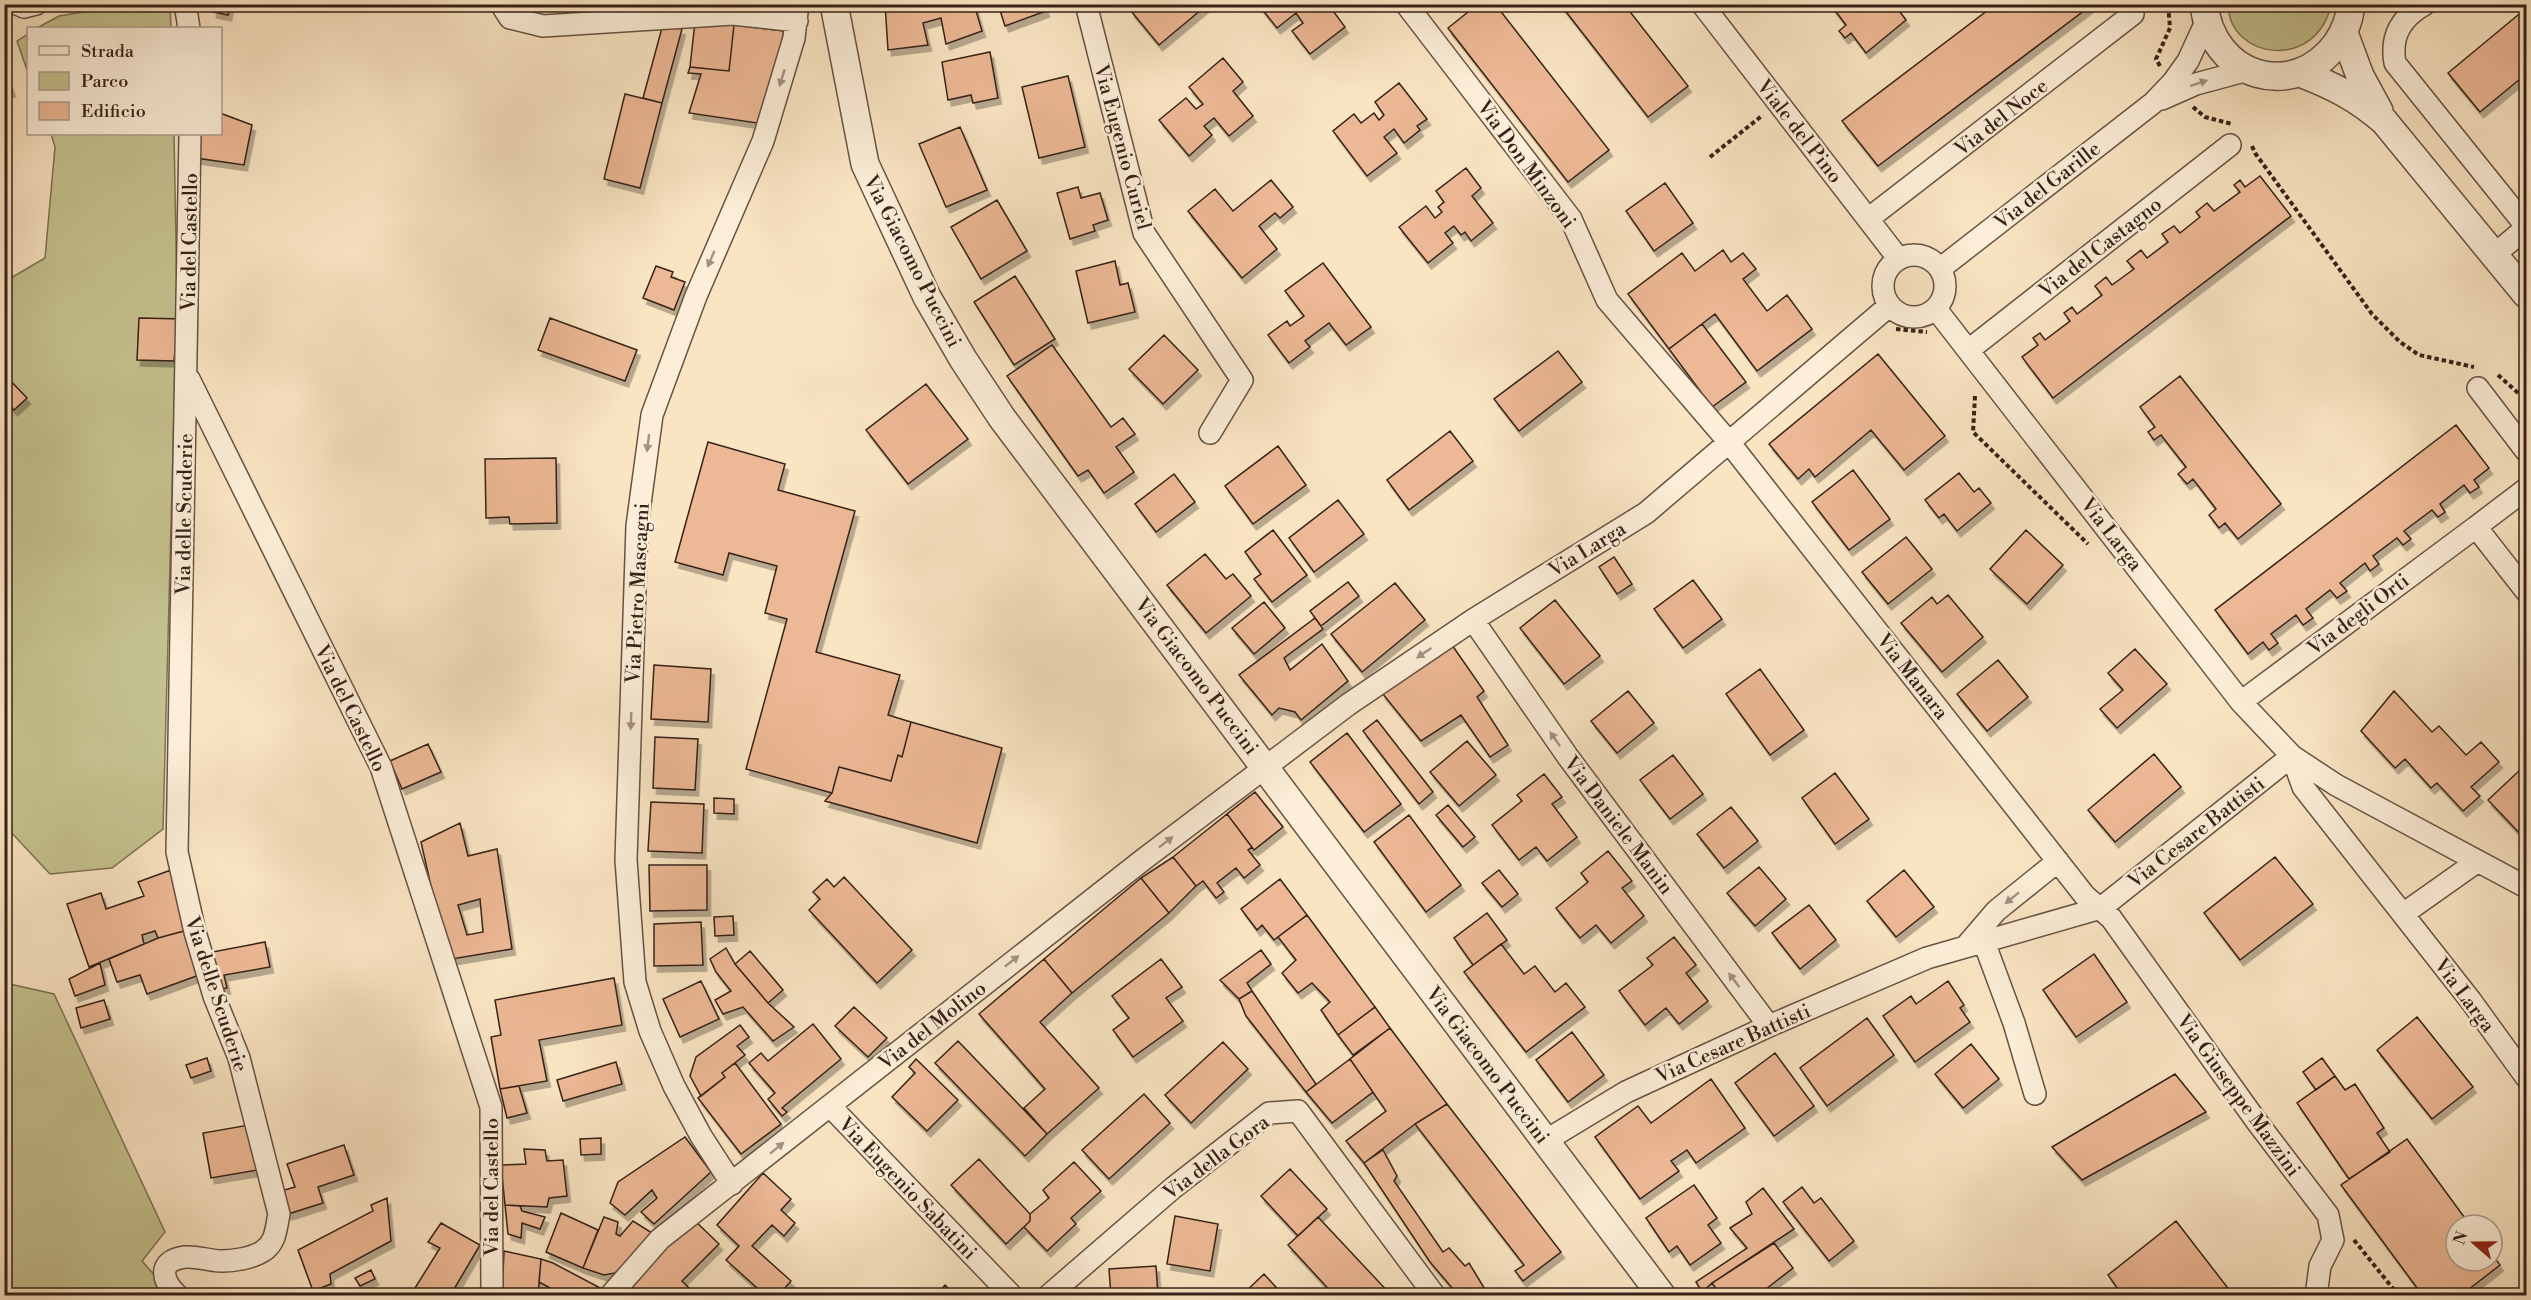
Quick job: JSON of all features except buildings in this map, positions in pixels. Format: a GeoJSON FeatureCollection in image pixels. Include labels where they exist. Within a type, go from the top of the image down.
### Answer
{"type":"FeatureCollection","features":[{"type":"Feature","properties":{"kind":"street"},"geometry":{"type":"LineString","coordinates":[[17,4],[24,7],[36,4]]}},
{"type":"Feature","properties":{"kind":"street"},"geometry":{"type":"LineString","coordinates":[[185,4],[189,27]]}},
{"type":"Feature","properties":{"kind":"street"},"geometry":{"type":"LineString","coordinates":[[501,4],[510,18],[543,26],[733,14],[798,13]]}},
{"type":"Feature","properties":{"kind":"street","name":"Via Giacomo Puccini"},"geometry":{"type":"LineString","coordinates":[[834,4],[865,164],[933,308],[963,359],[1002,418],[1662,1296]]}},
{"type":"Feature","properties":{"kind":"street","name":"Via Eugenio Curiel"},"geometry":{"type":"LineString","coordinates":[[1086,4],[1144,233],[1242,380],[1210,433]]}},
{"type":"Feature","properties":{"kind":"street","name":"Via Don Minzoni"},"geometry":{"type":"LineString","coordinates":[[1406,4],[1571,219],[1607,300],[1728,441]]}},
{"type":"Feature","properties":{"kind":"street","name":"Viale del Pino"},"geometry":{"type":"LineString","coordinates":[[1702,4],[1898,258]]}},
{"type":"Feature","properties":{"kind":"street"},"geometry":{"type":"LineString","coordinates":[[2425,4],[2412,12],[2400,24],[2394,39],[2395,63],[2526,227],[2494,255]]}},
{"type":"Feature","properties":{"kind":"street","name":"Via Pietro Mascagni"},"geometry":{"type":"LineString","coordinates":[[732,1184],[701,1136],[674,1086],[650,1031],[635,982],[626,860],[637,526],[652,415],[696,296],[763,141],[798,13]]}},
{"type":"Feature","properties":{"kind":"street"},"geometry":{"type":"LineString","coordinates":[[2205,13],[2212,38],[2233,62],[2265,75],[2283,76],[2300,73],[2326,57],[2350,13]]}},
{"type":"Feature","properties":{"kind":"street","name":"Via del Garille"},"geometry":{"type":"LineString","coordinates":[[1941,268],[2153,103],[2173,82],[2188,61],[2205,13]]}},
{"type":"Feature","properties":{"kind":"street"},"geometry":{"type":"LineString","coordinates":[[2350,13],[2360,76],[2384,121]]}},
{"type":"Feature","properties":{"kind":"street","name":"Via del Noce"},"geometry":{"type":"LineString","coordinates":[[1868,219],[2133,14]]}},
{"type":"Feature","properties":{"kind":"street","name":"Via del Garille"},"geometry":{"type":"LineString","coordinates":[[2153,103],[2196,84],[2248,70]]}},
{"type":"Feature","properties":{"kind":"street"},"geometry":{"type":"LineString","coordinates":[[2300,73],[2336,86],[2361,102],[2384,121],[2526,294]]}},
{"type":"Feature","properties":{"kind":"street","name":"Via del Castello"},"geometry":{"type":"LineString","coordinates":[[190,135],[187,376],[381,766],[491,1107],[492,1296]]}},
{"type":"Feature","properties":{"kind":"street","name":"Via del Castagno"},"geometry":{"type":"LineString","coordinates":[[1970,349],[2240,138]]}},
{"type":"Feature","properties":{"kind":"street"},"geometry":{"type":"LineString","coordinates":[[1907,255],[1922,255],[1941,268],[1945,279],[1945,290],[1943,300],[1936,309],[1920,317],[1906,317],[1889,306],[1882,285],[1887,270],[1898,258],[1907,255]]}},
{"type":"Feature","properties":{"kind":"street","name":"Via Larga"},"geometry":{"type":"LineString","coordinates":[[1266,767],[1349,704],[1473,620],[1646,513],[1889,306]]}},
{"type":"Feature","properties":{"kind":"street","name":"Via Larga"},"geometry":{"type":"LineString","coordinates":[[1936,309],[1970,349],[2241,702],[2292,756],[2336,785],[2526,887]]}},
{"type":"Feature","properties":{"kind":"street","name":"Via delle Scuderie"},"geometry":{"type":"LineString","coordinates":[[178,1296],[167,1286],[164,1276],[166,1267],[173,1261],[186,1257],[222,1261],[240,1259],[263,1251],[274,1240],[279,1214],[239,1058],[214,996],[195,932],[177,852],[187,376]]}},
{"type":"Feature","properties":{"kind":"street"},"geometry":{"type":"LineString","coordinates":[[2481,378],[2526,451]]}},
{"type":"Feature","properties":{"kind":"street","name":"Via Manara"},"geometry":{"type":"LineString","coordinates":[[1728,441],[2085,896],[2101,908]]}},
{"type":"Feature","properties":{"kind":"street","name":"Via degli Orti"},"geometry":{"type":"LineString","coordinates":[[2241,702],[2526,489]]}},
{"type":"Feature","properties":{"kind":"street"},"geometry":{"type":"LineString","coordinates":[[2476,527],[2526,591]]}},
{"type":"Feature","properties":{"kind":"street","name":"Via Daniele Manin"},"geometry":{"type":"LineString","coordinates":[[1473,620],[1568,758],[1769,1026]]}},
{"type":"Feature","properties":{"kind":"street","name":"Via Larga"},"geometry":{"type":"LineString","coordinates":[[2292,756],[2303,787],[2526,1077]]}},
{"type":"Feature","properties":{"kind":"street","name":"Via Cesare Battisti"},"geometry":{"type":"LineString","coordinates":[[1545,1141],[1626,1092],[1769,1026],[1928,958],[2101,908],[2292,756]]}},
{"type":"Feature","properties":{"kind":"street","name":"Via del Molino"},"geometry":{"type":"LineString","coordinates":[[610,1296],[660,1239],[1144,859],[1266,767]]}},
{"type":"Feature","properties":{"kind":"street"},"geometry":{"type":"LineString","coordinates":[[2035,1094],[2014,1023],[1975,944],[1996,911],[2058,861]]}},
{"type":"Feature","properties":{"kind":"street"},"geometry":{"type":"LineString","coordinates":[[2403,915],[2478,861]]}},
{"type":"Feature","properties":{"kind":"street","name":"Via Giuseppe Mazzini"},"geometry":{"type":"LineString","coordinates":[[2101,908],[2111,918],[2257,1122],[2328,1215]]}},
{"type":"Feature","properties":{"kind":"street","name":"Via Eugenio Sabatini"},"geometry":{"type":"LineString","coordinates":[[830,1106],[1012,1296]]}},
{"type":"Feature","properties":{"kind":"street","name":"Via della Gora"},"geometry":{"type":"LineString","coordinates":[[1047,1296],[1173,1188],[1269,1113],[1298,1112],[1435,1296]]}},
{"type":"Feature","properties":{"kind":"street"},"geometry":{"type":"LineString","coordinates":[[2316,1296],[2320,1266],[2333,1240],[2328,1215]]}},
{"type":"Feature","properties":{"kind":"path"},"geometry":{"type":"LineString","coordinates":[[2166,73],[2156,59],[2170,28],[2168,4]]}},
{"type":"Feature","properties":{"kind":"path"},"geometry":{"type":"LineString","coordinates":[[1710,157],[1778,103]]}},
{"type":"Feature","properties":{"kind":"path"},"geometry":{"type":"LineString","coordinates":[[2190,103],[2205,117],[2224,120],[2255,153],[2372,314],[2388,331],[2419,355],[2481,378]]}},
{"type":"Feature","properties":{"kind":"path"},"geometry":{"type":"LineString","coordinates":[[1888,328],[1936,334]]}},
{"type":"Feature","properties":{"kind":"path"},"geometry":{"type":"LineString","coordinates":[[2491,370],[2526,400]]}},
{"type":"Feature","properties":{"kind":"path"},"geometry":{"type":"LineString","coordinates":[[1975,392],[1973,432],[2089,545]]}},
{"type":"Feature","properties":{"kind":"path"},"geometry":{"type":"LineString","coordinates":[[2328,1215],[2358,1244],[2399,1296]]}},
{"type":"Feature","properties":{"kind":"green space"},"geometry":{"type":"Polygon","coordinates":[[[131,4],[170,5],[171,27],[39,27],[59,16],[131,4]]]}},
{"type":"Feature","properties":{"kind":"green space"},"geometry":{"type":"Polygon","coordinates":[[[2228,4],[2331,5],[2322,26],[2309,41],[2292,49],[2275,50],[2258,47],[2243,37],[2232,23],[2228,4]]]}},
{"type":"Feature","properties":{"kind":"green space"},"geometry":{"type":"Polygon","coordinates":[[[27,35],[27,70],[17,41],[27,35]]]}},
{"type":"Feature","properties":{"kind":"green space"},"geometry":{"type":"Polygon","coordinates":[[[51,135],[174,135],[177,298],[163,829],[112,868],[50,874],[7,828],[5,817],[4,282],[45,258],[55,147],[51,135]]]}},
{"type":"Feature","properties":{"kind":"green space"},"geometry":{"type":"Polygon","coordinates":[[[5,983],[54,994],[165,1232],[142,1261],[172,1295],[5,1296],[5,983]]]}}]}
